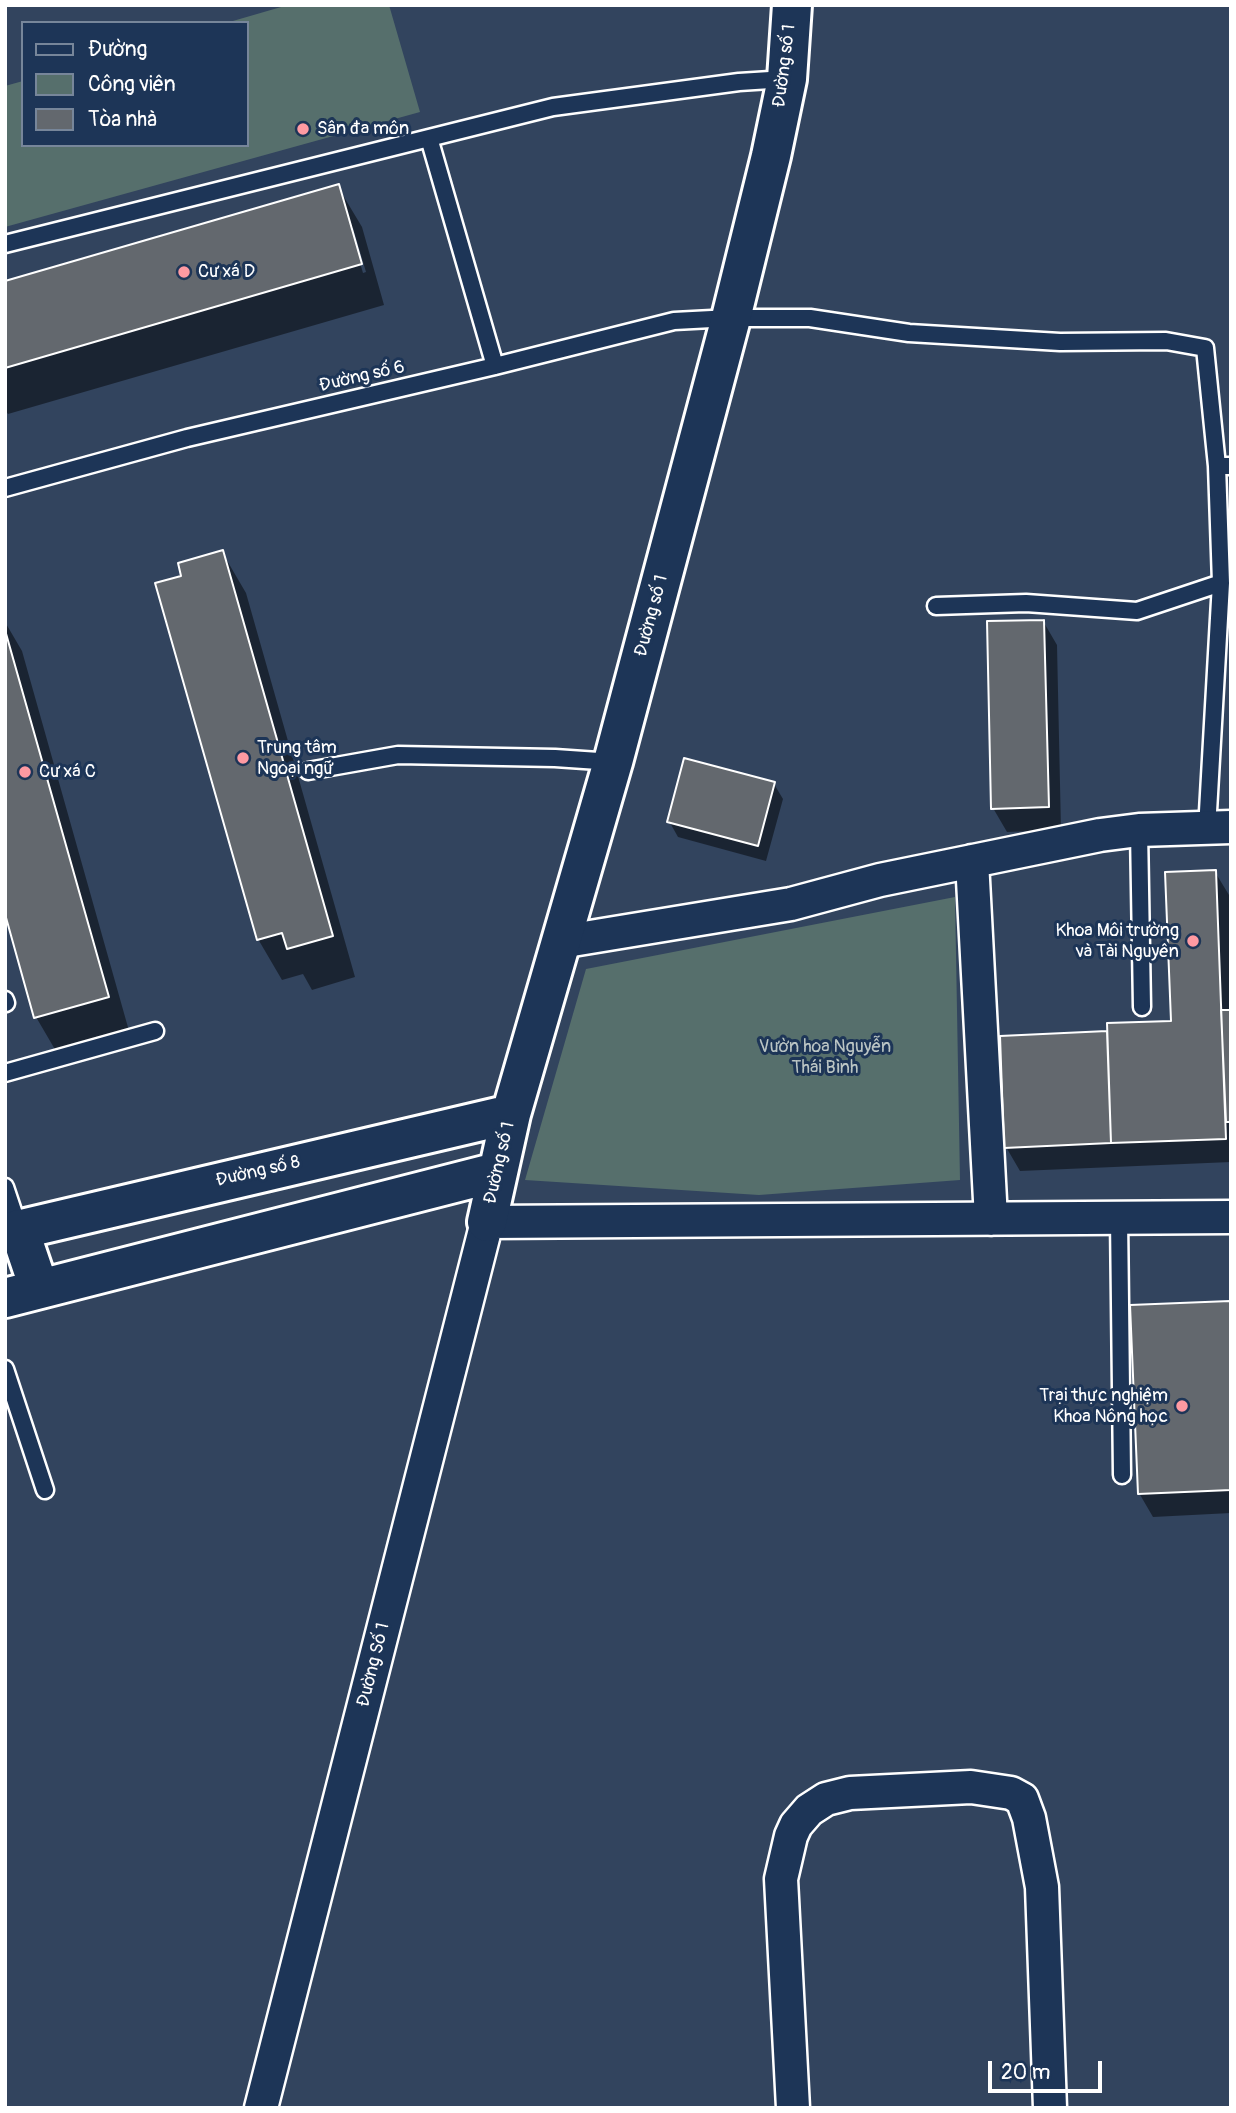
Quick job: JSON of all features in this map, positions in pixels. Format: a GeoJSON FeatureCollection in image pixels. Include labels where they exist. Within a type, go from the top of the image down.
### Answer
{"type":"FeatureCollection","features":[{"type":"Feature","properties":{"kind":"street","name":"Đường số 1"},"geometry":{"type":"LineString","coordinates":[[487,1222],[511,1114],[613,762],[731,318],[787,79],[792,5]]}},
{"type":"Feature","properties":{"kind":"street"},"geometry":{"type":"LineString","coordinates":[[560,942],[791,904],[880,880],[1100,835],[1139,830],[1219,828]]}},
{"type":"Feature","properties":{"kind":"street"},"geometry":{"type":"LineString","coordinates":[[972,861],[991,1219]]}},
{"type":"Feature","properties":{"kind":"street","name":"Đường số 8"},"geometry":{"type":"LineString","coordinates":[[12,1231],[511,1114]]}},
{"type":"Feature","properties":{"kind":"street"},"geometry":{"type":"LineString","coordinates":[[12,1231],[22,1293],[497,1172]]}},
{"type":"Feature","properties":{"kind":"street"},"geometry":{"type":"LineString","coordinates":[[487,1222],[1231,1217]]}},
{"type":"Feature","properties":{"kind":"street","name":"Đường Số 1"},"geometry":{"type":"LineString","coordinates":[[261,2108],[487,1222]]}},
{"type":"Feature","properties":{"kind":"street"},"geometry":{"type":"LineString","coordinates":[[793,2108],[781,1879],[796,1825],[809,1810],[826,1799],[850,1793],[971,1787],[1011,1793],[1021,1799],[1029,1818],[1042,1887],[1050,2108]]}},
{"type":"Feature","properties":{"kind":"lane"},"geometry":{"type":"LineString","coordinates":[[5,244],[553,107],[739,82],[787,79]]}},
{"type":"Feature","properties":{"kind":"lane"},"geometry":{"type":"LineString","coordinates":[[429,138],[495,366]]}},
{"type":"Feature","properties":{"kind":"lane","name":"Đường số 6"},"geometry":{"type":"LineString","coordinates":[[5,488],[187,438],[674,321],[731,318],[810,318],[909,333],[1060,342],[1166,341],[1205,348],[1224,466]]}},
{"type":"Feature","properties":{"kind":"lane"},"geometry":{"type":"LineString","coordinates":[[1219,828],[1224,466]]}},
{"type":"Feature","properties":{"kind":"lane"},"geometry":{"type":"LineString","coordinates":[[936,606],[1026,603],[1137,611],[1221,583]]}},
{"type":"Feature","properties":{"kind":"lane"},"geometry":{"type":"LineString","coordinates":[[308,771],[398,755],[555,758],[613,762]]}},
{"type":"Feature","properties":{"kind":"lane"},"geometry":{"type":"LineString","coordinates":[[1139,830],[1142,1007]]}},
{"type":"Feature","properties":{"kind":"lane"},"geometry":{"type":"LineString","coordinates":[[5,1073],[155,1031]]}},
{"type":"Feature","properties":{"kind":"lane"},"geometry":{"type":"LineString","coordinates":[[5,1187],[12,1231]]}},
{"type":"Feature","properties":{"kind":"lane"},"geometry":{"type":"LineString","coordinates":[[1119,1218],[1122,1475]]}},
{"type":"Feature","properties":{"kind":"lane"},"geometry":{"type":"LineString","coordinates":[[5,1369],[45,1490]]}},
{"type":"Feature","properties":{"kind":"shaded area"},"geometry":{"type":"Polygon","coordinates":[[[5,5],[1231,5],[1231,2108],[5,2108],[5,5]]]}},
{"type":"Feature","properties":{"kind":"green space","name":"Sân đa môn"},"geometry":{"type":"Polygon","coordinates":[[[288,5],[389,5],[420,112],[5,227],[5,86],[21,82],[21,147],[248,147],[248,21],[233,21],[288,5]]]}},
{"type":"Feature","properties":{"kind":"green space","name":"Vườn hoa Nguyễn Thái Bình"},"geometry":{"type":"Polygon","coordinates":[[[955,897],[960,1180],[759,1195],[525,1180],[586,969],[955,897]]]}},
{"type":"Feature","properties":{"kind":"building","name":"Cư xá D"},"geometry":{"type":"Polygon","coordinates":[[[339,184],[362,264],[5,368],[5,281],[339,184]]]}},
{"type":"Feature","properties":{"kind":"building","name":"Trung tâm Ngoại ngữ"},"geometry":{"type":"Polygon","coordinates":[[[223,550],[333,936],[287,949],[282,933],[257,940],[155,583],[181,576],[178,563],[223,550]]]}},
{"type":"Feature","properties":{"kind":"building"},"geometry":{"type":"Polygon","coordinates":[[[1044,620],[1049,807],[991,809],[987,621],[1044,620]]]}},
{"type":"Feature","properties":{"kind":"building","name":"Cư xá C"},"geometry":{"type":"Polygon","coordinates":[[[5,630],[109,997],[34,1018],[5,914],[5,630]]]}},
{"type":"Feature","properties":{"kind":"building"},"geometry":{"type":"Polygon","coordinates":[[[684,758],[775,782],[758,846],[667,822],[684,758]]]}},
{"type":"Feature","properties":{"kind":"building","name":"Khoa Môi trường và Tài Nguyên"},"geometry":{"type":"Polygon","coordinates":[[[1216,870],[1226,1139],[1111,1143],[1107,1023],[1171,1021],[1165,872],[1216,870]]]}},
{"type":"Feature","properties":{"kind":"building"},"geometry":{"type":"Polygon","coordinates":[[[1221,1010],[1231,1010],[1231,1122],[1226,1122],[1221,1010]]]}},
{"type":"Feature","properties":{"kind":"building"},"geometry":{"type":"Polygon","coordinates":[[[1107,1031],[1111,1143],[1004,1148],[1000,1036],[1107,1031]]]}},
{"type":"Feature","properties":{"kind":"building","name":"Trại thực nghiệm Khoa Nông học"},"geometry":{"type":"Polygon","coordinates":[[[1230,1301],[1231,1490],[1138,1494],[1130,1305],[1230,1301]]]}},
{"type":"Feature","properties":{"kind":"place","name":"Sân đa môn"},"geometry":{"type":"Point","coordinates":[303,129]}},
{"type":"Feature","properties":{"kind":"place","name":"Cư xá D"},"geometry":{"type":"Point","coordinates":[184,272]}},
{"type":"Feature","properties":{"kind":"place","name":"Trung tâm Ngoại ngữ"},"geometry":{"type":"Point","coordinates":[243,758]}},
{"type":"Feature","properties":{"kind":"place","name":"Cư xá C"},"geometry":{"type":"Point","coordinates":[25,772]}},
{"type":"Feature","properties":{"kind":"place","name":"Khoa Môi trường và Tài Nguyên"},"geometry":{"type":"Point","coordinates":[1193,941]}},
{"type":"Feature","properties":{"kind":"place","name":"Trại thực nghiệm Khoa Nông học"},"geometry":{"type":"Point","coordinates":[1182,1406]}}]}
